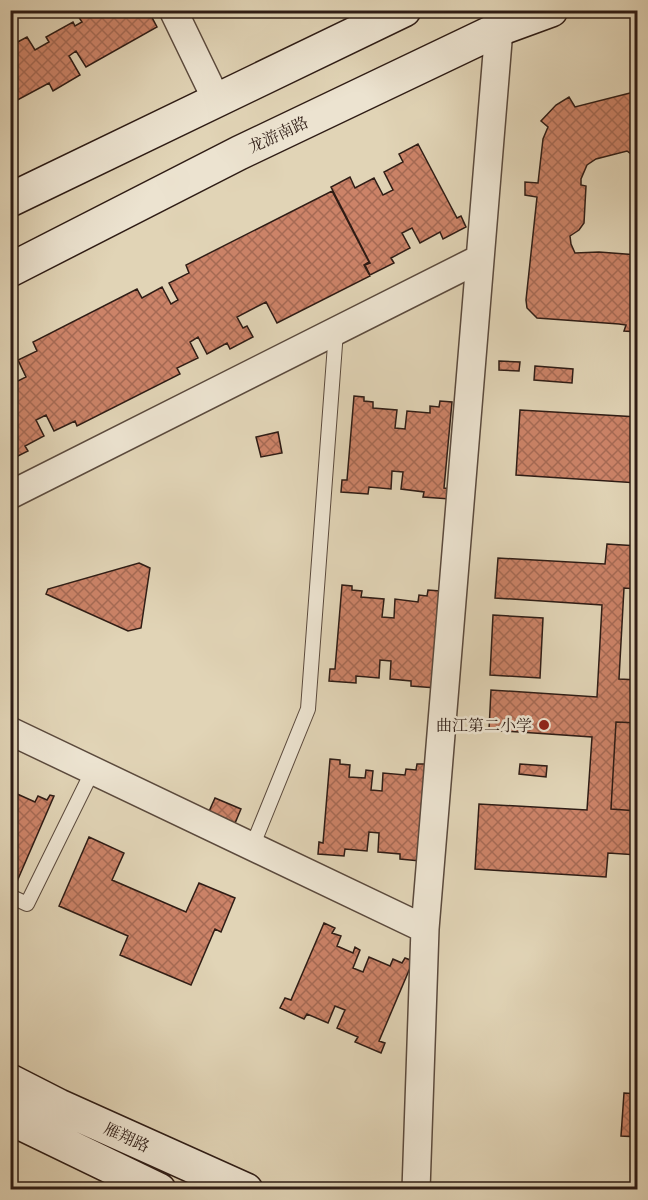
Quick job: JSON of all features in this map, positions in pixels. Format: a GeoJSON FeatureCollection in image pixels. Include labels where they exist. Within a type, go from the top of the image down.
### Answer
{"type":"FeatureCollection","features":[{"type":"Feature","properties":{"kind":"main road"},"geometry":{"type":"LineString","coordinates":[[10,200],[404,10]]}},
{"type":"Feature","properties":{"kind":"main road","name":"龙游南路"},"geometry":{"type":"LineString","coordinates":[[10,270],[238,153],[499,29],[550,10]]}},
{"type":"Feature","properties":{"kind":"main road","name":"雁翔路"},"geometry":{"type":"LineString","coordinates":[[10,1081],[59,1106],[246,1190]]}},
{"type":"Feature","properties":{"kind":"main road","name":"雁翔路"},"geometry":{"type":"LineString","coordinates":[[10,1118],[159,1190]]}},
{"type":"Feature","properties":{"kind":"street"},"geometry":{"type":"LineString","coordinates":[[173,10],[217,101]]}},
{"type":"Feature","properties":{"kind":"street"},"geometry":{"type":"LineString","coordinates":[[416,1190],[425,929],[499,29]]}},
{"type":"Feature","properties":{"kind":"street"},"geometry":{"type":"LineString","coordinates":[[10,495],[479,259]]}},
{"type":"Feature","properties":{"kind":"street"},"geometry":{"type":"LineString","coordinates":[[10,731],[425,929]]}},
{"type":"Feature","properties":{"kind":"lane"},"geometry":{"type":"LineString","coordinates":[[252,847],[308,709],[336,331]]}},
{"type":"Feature","properties":{"kind":"lane"},"geometry":{"type":"LineString","coordinates":[[10,896],[27,904],[93,770]]}},
{"type":"Feature","properties":{"kind":"building"},"geometry":{"type":"Polygon","coordinates":[[[80,10],[101,10],[104,16],[112,10],[148,10],[157,27],[86,67],[76,51],[69,56],[80,75],[53,91],[49,83],[10,104],[10,64],[16,61],[10,51],[10,46],[27,37],[35,50],[49,42],[46,37],[73,22],[75,26],[82,22],[76,13],[80,10]]]}},
{"type":"Feature","properties":{"kind":"building"},"geometry":{"type":"Polygon","coordinates":[[[638,91],[638,153],[631,154],[627,151],[596,159],[587,165],[581,179],[581,185],[586,186],[584,223],[570,236],[575,253],[638,255],[638,332],[624,331],[626,325],[619,324],[537,318],[527,308],[526,300],[537,197],[525,195],[525,182],[538,183],[543,139],[548,127],[541,121],[556,105],[569,97],[575,107],[638,91]]]}},
{"type":"Feature","properties":{"kind":"building"},"geometry":{"type":"Polygon","coordinates":[[[418,144],[457,218],[461,216],[466,227],[443,239],[440,232],[420,243],[412,228],[402,233],[410,248],[391,258],[394,263],[370,275],[365,265],[370,263],[331,187],[350,177],[355,188],[374,178],[383,195],[393,190],[384,172],[403,162],[399,154],[418,144]]]}},
{"type":"Feature","properties":{"kind":"building"},"geometry":{"type":"Polygon","coordinates":[[[332,191],[369,262],[364,265],[370,276],[277,323],[266,302],[237,317],[243,328],[247,326],[253,337],[230,349],[227,343],[207,354],[198,337],[190,342],[198,358],[177,368],[180,374],[77,426],[75,421],[54,431],[46,415],[36,420],[44,436],[25,446],[28,451],[10,460],[10,371],[16,382],[26,377],[18,360],[37,351],[33,342],[137,289],[142,298],[162,287],[171,304],[178,300],[169,283],[189,273],[186,265],[332,191]]]}},
{"type":"Feature","properties":{"kind":"building"},"geometry":{"type":"Polygon","coordinates":[[[499,361],[520,362],[519,371],[499,370],[499,361]]]}},
{"type":"Feature","properties":{"kind":"building"},"geometry":{"type":"Polygon","coordinates":[[[535,366],[573,369],[572,383],[534,380],[535,366]]]}},
{"type":"Feature","properties":{"kind":"building"},"geometry":{"type":"Polygon","coordinates":[[[354,396],[364,397],[364,401],[373,402],[373,408],[397,410],[395,428],[405,429],[407,411],[430,413],[430,406],[439,407],[440,401],[452,402],[444,488],[451,489],[450,499],[423,497],[424,492],[401,489],[403,472],[392,471],[391,489],[369,487],[368,494],[341,492],[342,480],[347,480],[354,396]]]}},
{"type":"Feature","properties":{"kind":"building"},"geometry":{"type":"Polygon","coordinates":[[[520,410],[638,417],[638,483],[516,475],[520,410]]]}},
{"type":"Feature","properties":{"kind":"building"},"geometry":{"type":"Polygon","coordinates":[[[278,432],[282,453],[261,457],[256,437],[278,432]]]}},
{"type":"Feature","properties":{"kind":"building"},"geometry":{"type":"Polygon","coordinates":[[[607,544],[638,546],[638,589],[624,588],[619,679],[638,680],[638,723],[616,722],[611,809],[638,811],[638,855],[608,853],[606,877],[475,869],[479,804],[587,810],[592,737],[489,730],[491,690],[597,697],[602,605],[495,598],[498,558],[605,564],[607,544]]]}},
{"type":"Feature","properties":{"kind":"building"},"geometry":{"type":"Polygon","coordinates":[[[139,563],[150,568],[141,628],[128,631],[46,594],[48,589],[139,563]]]}},
{"type":"Feature","properties":{"kind":"building"},"geometry":{"type":"Polygon","coordinates":[[[342,585],[352,586],[352,590],[362,591],[361,597],[384,599],[382,617],[394,618],[395,599],[418,602],[419,595],[427,596],[428,590],[440,591],[436,688],[411,686],[411,681],[390,679],[391,661],[380,660],[379,678],[356,676],[356,683],[329,681],[330,669],[335,669],[342,585]]]}},
{"type":"Feature","properties":{"kind":"building"},"geometry":{"type":"Polygon","coordinates":[[[493,615],[543,618],[540,678],[490,675],[493,615]]]}},
{"type":"Feature","properties":{"kind":"building"},"geometry":{"type":"Polygon","coordinates":[[[616,722],[638,723],[638,811],[611,809],[616,722]]]}},
{"type":"Feature","properties":{"kind":"building"},"geometry":{"type":"Polygon","coordinates":[[[330,759],[340,760],[340,764],[350,765],[349,777],[365,778],[366,770],[373,771],[371,790],[382,791],[383,773],[405,775],[406,769],[416,770],[417,764],[428,764],[420,861],[400,859],[400,854],[378,852],[379,833],[369,832],[367,851],[345,849],[344,856],[318,854],[319,842],[323,843],[330,759]]]}},
{"type":"Feature","properties":{"kind":"building"},"geometry":{"type":"Polygon","coordinates":[[[520,764],[547,766],[546,777],[519,774],[520,764]]]}},
{"type":"Feature","properties":{"kind":"building"},"geometry":{"type":"Polygon","coordinates":[[[15,793],[35,802],[38,796],[47,800],[50,795],[54,796],[15,886],[10,884],[10,803],[15,793]]]}},
{"type":"Feature","properties":{"kind":"building"},"geometry":{"type":"Polygon","coordinates":[[[215,798],[241,809],[233,828],[207,816],[215,798]]]}},
{"type":"Feature","properties":{"kind":"building"},"geometry":{"type":"Polygon","coordinates":[[[89,837],[124,853],[112,880],[186,912],[199,883],[235,898],[221,932],[215,929],[191,985],[120,955],[128,936],[59,906],[89,837]]]}},
{"type":"Feature","properties":{"kind":"building"},"geometry":{"type":"Polygon","coordinates":[[[324,923],[335,928],[332,933],[341,936],[337,946],[353,953],[355,947],[360,950],[353,968],[363,972],[369,957],[390,966],[393,959],[402,963],[405,958],[413,961],[379,1041],[385,1043],[381,1053],[355,1042],[358,1037],[337,1028],[345,1010],[335,1006],[328,1023],[307,1014],[304,1019],[280,1008],[285,998],[291,1000],[324,923]]]}},
{"type":"Feature","properties":{"kind":"building"},"geometry":{"type":"Polygon","coordinates":[[[624,1093],[638,1094],[638,1137],[621,1136],[624,1093]]]}},
{"type":"Feature","properties":{"kind":"place","name":"曲江第二小学"},"geometry":{"type":"Point","coordinates":[544,725]}}]}
